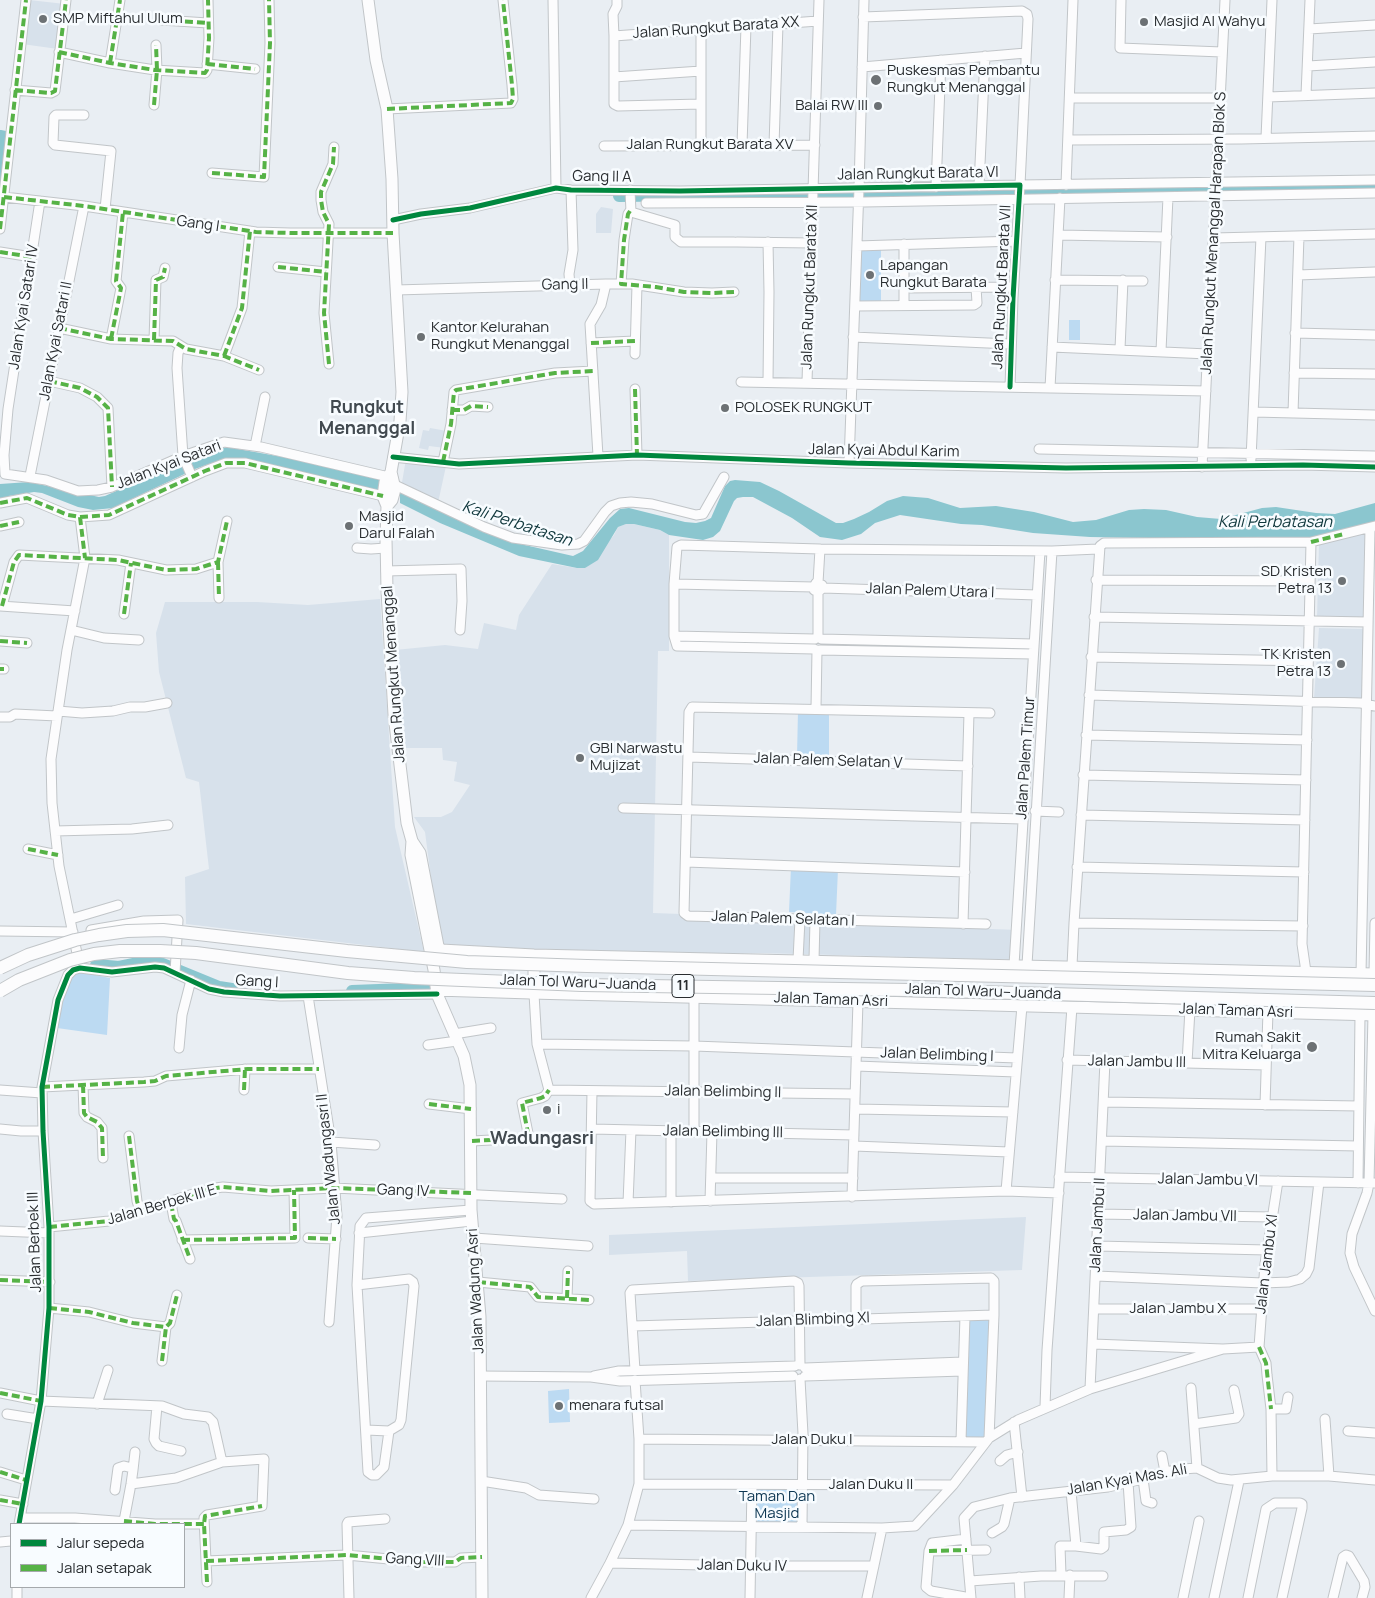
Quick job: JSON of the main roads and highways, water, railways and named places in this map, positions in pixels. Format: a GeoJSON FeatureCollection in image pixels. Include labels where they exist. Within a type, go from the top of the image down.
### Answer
{"type":"FeatureCollection","features":[{"type":"Feature","properties":{"kind":"highway","name":"Jalan Tol Waru–Juanda"},"geometry":{"type":"LineString","coordinates":[[0,968],[43,950],[75,940],[99,935],[154,930],[198,933],[347,952],[467,962],[587,966],[1375,978]]}},
{"type":"Feature","properties":{"kind":"highway","name":"Jalan Tol Waru–Juanda"},"geometry":{"type":"LineString","coordinates":[[0,991],[19,980],[70,960],[94,954],[120,951],[160,951],[196,953],[348,972],[414,978],[582,984],[909,990],[1374,1011]]}},
{"type":"Feature","properties":{"kind":"main road","name":"Jalan Rungkut Menanggal"},"geometry":{"type":"LineString","coordinates":[[368,0],[376,60],[387,108],[392,179],[392,233],[402,392],[400,421],[389,487],[386,548],[394,715],[407,823],[412,841],[420,853],[438,946],[441,950],[434,970]]}},
{"type":"Feature","properties":{"kind":"main road","name":"Jalan Rungkut Menanggal"},"geometry":{"type":"LineString","coordinates":[[412,841],[411,855],[437,992]]}},
{"type":"Feature","properties":{"kind":"main road"},"geometry":{"type":"LineString","coordinates":[[441,950],[533,955],[1302,972],[1361,974],[1375,978]]}},
{"type":"Feature","properties":{"kind":"main road"},"geometry":{"type":"LineString","coordinates":[[509,992],[514,972],[512,954]]}},
{"type":"Feature","properties":{"kind":"main road"},"geometry":{"type":"LineString","coordinates":[[533,955],[533,994]]}},
{"type":"Feature","properties":{"kind":"main road","name":"Jalan Taman Asri"},"geometry":{"type":"LineString","coordinates":[[437,992],[509,992],[1360,1015],[1374,1011]]}},
{"type":"Feature","properties":{"kind":"main road","name":"Jalan Wadung Asri"},"geometry":{"type":"LineString","coordinates":[[437,992],[468,1072],[471,1109],[471,1193],[478,1282],[482,1598]]}},
{"type":"Feature","properties":{"kind":"water"},"geometry":{"type":"Polygon","coordinates":[[[227,447],[327,465],[380,479],[378,491],[235,458],[195,469],[113,508],[93,510],[78,507],[42,493],[34,492],[9,496],[0,501],[0,484],[29,482],[99,497],[105,496],[188,459],[227,447]]]}},
{"type":"Feature","properties":{"kind":"water","name":"Kali Perbatasan"},"geometry":{"type":"Polygon","coordinates":[[[730,481],[760,482],[836,523],[843,523],[854,519],[887,501],[903,496],[928,498],[960,508],[996,506],[1034,512],[1073,522],[1096,520],[1129,510],[1144,509],[1166,510],[1197,517],[1221,519],[1262,508],[1276,507],[1335,514],[1375,503],[1375,523],[1310,539],[1090,537],[1033,533],[900,515],[875,523],[861,534],[842,540],[820,537],[792,518],[753,497],[743,497],[737,498],[734,501],[720,531],[713,537],[703,540],[669,535],[660,530],[626,524],[618,527],[598,560],[585,568],[577,568],[519,556],[440,523],[400,503],[400,492],[475,527],[516,543],[573,556],[583,551],[610,518],[620,509],[629,508],[685,522],[696,523],[705,521],[711,518],[725,486],[730,481]]]}},
{"type":"Feature","properties":{"kind":"waterway"},"geometry":{"type":"LineString","coordinates":[[0,136],[5,137],[2,177]]}},
{"type":"Feature","properties":{"kind":"waterway"},"geometry":{"type":"LineString","coordinates":[[619,196],[1375,187]]}},
{"type":"Feature","properties":{"kind":"waterway"},"geometry":{"type":"LineString","coordinates":[[96,965],[119,967],[153,960],[219,987],[232,989]]}},
{"type":"Feature","properties":{"kind":"waterway"},"geometry":{"type":"LineString","coordinates":[[352,991],[432,988]]}},
{"type":"Feature","properties":{"kind":"place","name":"SMP Miftahul Ulum"},"geometry":{"type":"Point","coordinates":[43,19]}},
{"type":"Feature","properties":{"kind":"place","name":"Masjid Al Wahyu"},"geometry":{"type":"Point","coordinates":[1144,22]}},
{"type":"Feature","properties":{"kind":"place","name":"Puskesmas Pembantu Rungkut Menanggal"},"geometry":{"type":"Point","coordinates":[876,80]}},
{"type":"Feature","properties":{"kind":"place","name":"Balai RW III"},"geometry":{"type":"Point","coordinates":[878,106]}},
{"type":"Feature","properties":{"kind":"place","name":"Lapangan Rungkut Barata"},"geometry":{"type":"Point","coordinates":[870,275]}},
{"type":"Feature","properties":{"kind":"place","name":"Kantor Kelurahan Rungkut Menanggal"},"geometry":{"type":"Point","coordinates":[421,337]}},
{"type":"Feature","properties":{"kind":"place","name":"POLOSEK RUNGKUT"},"geometry":{"type":"Point","coordinates":[725,408]}},
{"type":"Feature","properties":{"kind":"place","name":"Masjid Darul Falah"},"geometry":{"type":"Point","coordinates":[349,526]}},
{"type":"Feature","properties":{"kind":"place","name":"SD Kristen Petra 13"},"geometry":{"type":"Point","coordinates":[1342,581]}},
{"type":"Feature","properties":{"kind":"place","name":"TK Kristen Petra 13"},"geometry":{"type":"Point","coordinates":[1341,664]}},
{"type":"Feature","properties":{"kind":"place","name":"GBI Narwastu Mujizat"},"geometry":{"type":"Point","coordinates":[580,758]}},
{"type":"Feature","properties":{"kind":"place","name":"Rumah Sakit Mitra Keluarga"},"geometry":{"type":"Point","coordinates":[1312,1047]}},
{"type":"Feature","properties":{"kind":"place","name":"i"},"geometry":{"type":"Point","coordinates":[547,1110]}},
{"type":"Feature","properties":{"kind":"place","name":"menara futsal"},"geometry":{"type":"Point","coordinates":[559,1406]}},
{"type":"Feature","properties":{"kind":"district","name":"Rungkut Menanggal"},"geometry":{"type":"Point","coordinates":[367,418]}},
{"type":"Feature","properties":{"kind":"district","name":"Wadungasri"},"geometry":{"type":"Point","coordinates":[542,1139]}},
{"type":"Feature","properties":{"kind":"park label","name":"Taman Dan Masjid"},"geometry":{"type":"Point","coordinates":[777,1506]}}]}
